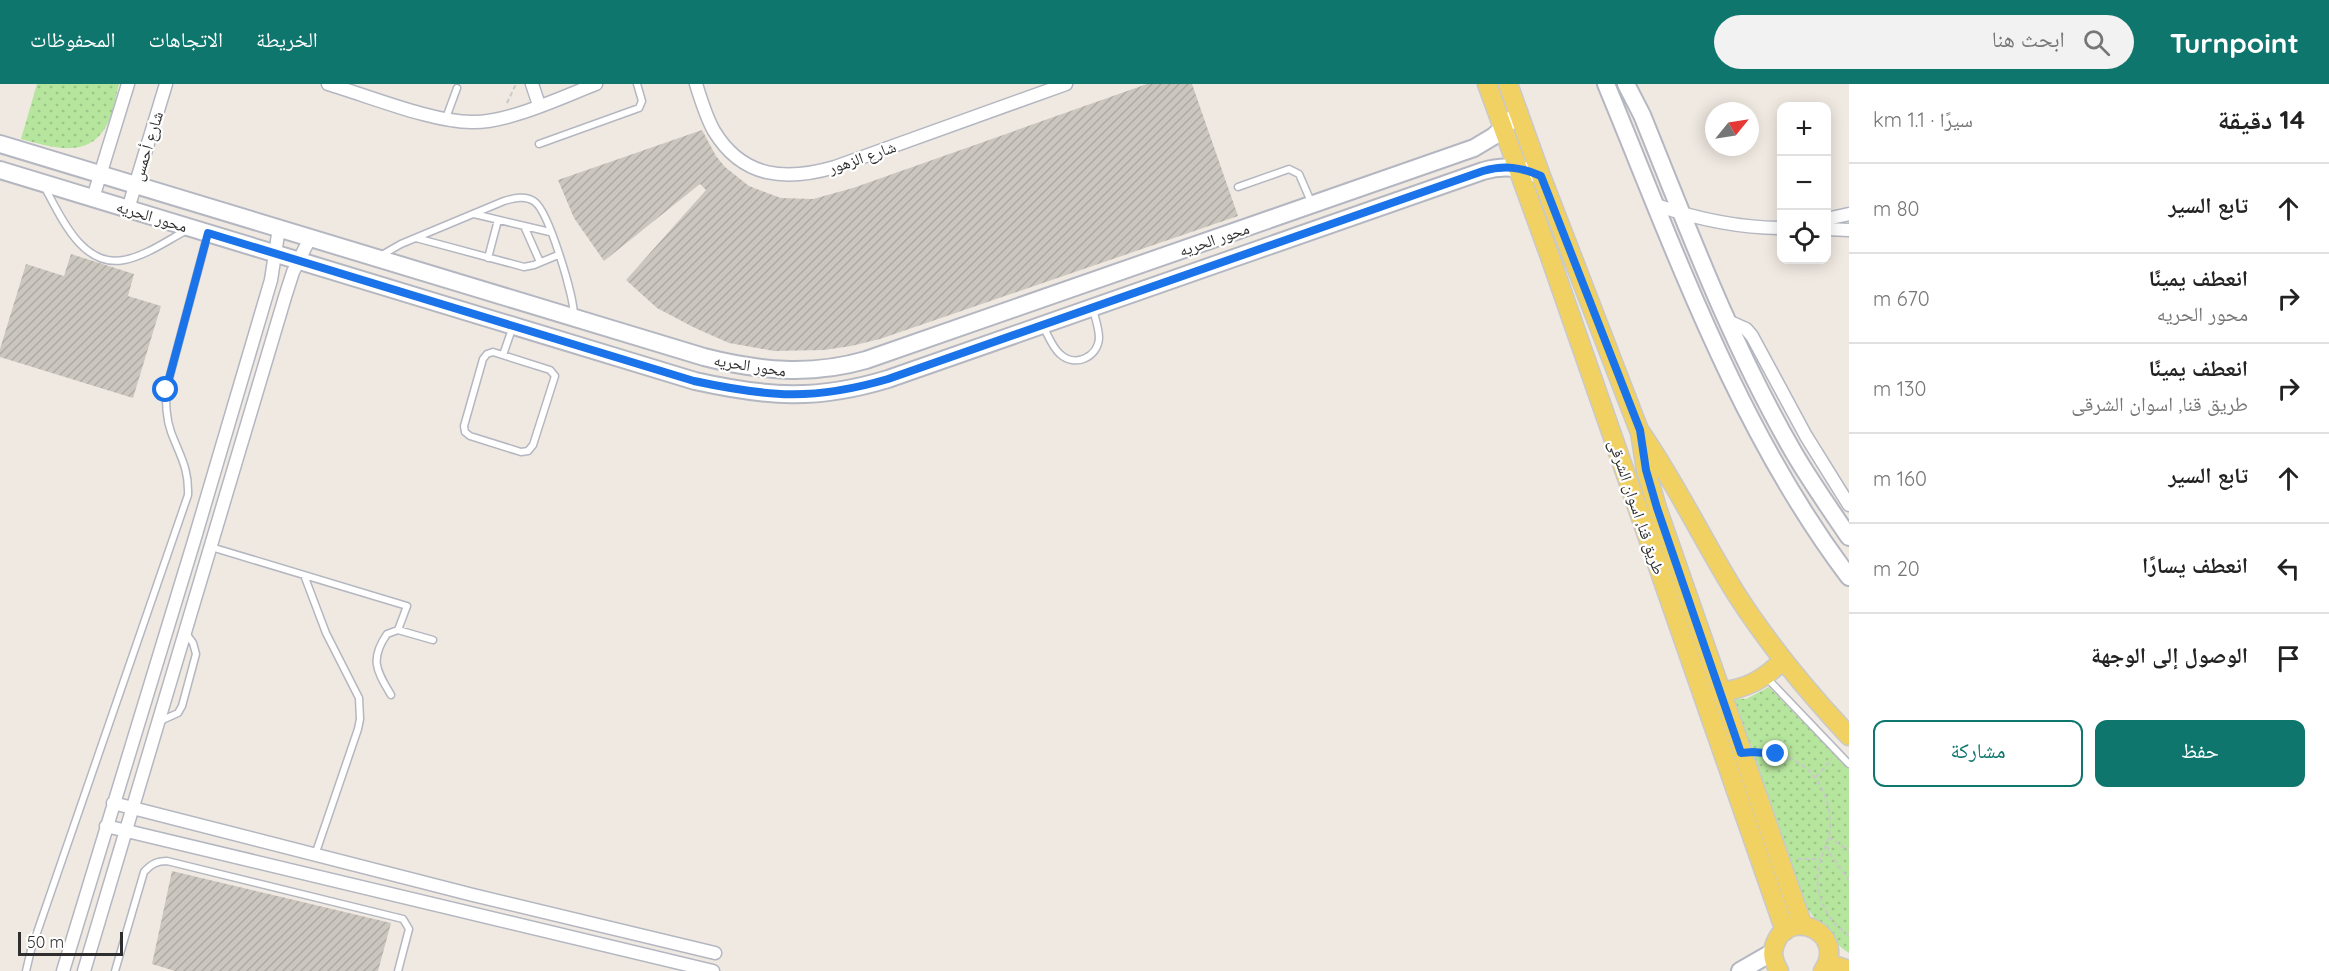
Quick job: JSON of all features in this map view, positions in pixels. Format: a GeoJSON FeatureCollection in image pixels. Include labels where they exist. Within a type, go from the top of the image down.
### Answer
{"type":"FeatureCollection","features":[{"type":"Feature","properties":{"kind":"main road","name":"طريق قنا, اسوان الشرقى"},"geometry":{"type":"LineString","coordinates":[[1487,84],[1549,254],[1785,931]]}},
{"type":"Feature","properties":{"kind":"main road","name":"طريق قنا, اسوان الشرقى"},"geometry":{"type":"LineString","coordinates":[[1508,84],[1541,176],[1640,430],[1737,594],[1783,660],[1849,736]]}},
{"type":"Feature","properties":{"kind":"main road"},"geometry":{"type":"LineString","coordinates":[[1606,84],[1703,317],[1775,466],[1802,511],[1849,577]]}},
{"type":"Feature","properties":{"kind":"main road"},"geometry":{"type":"LineString","coordinates":[[1626,84],[1642,115],[1728,321],[1770,409],[1794,453],[1849,537]]}},
{"type":"Feature","properties":{"kind":"main road","name":"محور الحريه"},"geometry":{"type":"LineString","coordinates":[[0,144],[704,357],[739,365],[792,372],[829,369],[881,355],[1474,148],[1503,129],[1518,113]]}},
{"type":"Feature","properties":{"kind":"main road","name":"محور الحريه"},"geometry":{"type":"LineString","coordinates":[[0,170],[694,381],[759,394],[790,395],[822,394],[872,384],[1483,171],[1516,167],[1541,176]]}},
{"type":"Feature","properties":{"kind":"main road"},"geometry":{"type":"LineString","coordinates":[[1640,430],[1641,450],[1653,497],[1719,692],[1803,926]]}},
{"type":"Feature","properties":{"kind":"main road"},"geometry":{"type":"LineString","coordinates":[[1719,692],[1743,688],[1766,676],[1783,660]]}},
{"type":"Feature","properties":{"kind":"main road"},"geometry":{"type":"LineString","coordinates":[[1779,971],[1773,952],[1776,940],[1785,931],[1803,926],[1810,927],[1822,935],[1829,948],[1826,967],[1849,970]]}},
{"type":"Feature","properties":{"kind":"main road"},"geometry":{"type":"LineString","coordinates":[[1740,971],[1773,952]]}},
{"type":"Feature","properties":{"kind":"street"},"geometry":{"type":"LineString","coordinates":[[93,198],[128,84]]}},
{"type":"Feature","properties":{"kind":"street"},"geometry":{"type":"LineString","coordinates":[[330,84],[446,118],[474,122],[490,120],[539,105],[596,84]]}},
{"type":"Feature","properties":{"kind":"street"},"geometry":{"type":"LineString","coordinates":[[532,84],[539,105]]}},
{"type":"Feature","properties":{"kind":"street","name":"شارع الزهور"},"geometry":{"type":"LineString","coordinates":[[696,84],[713,130],[725,147],[740,160],[757,170],[777,176],[814,173],[835,167],[1066,84]]}},
{"type":"Feature","properties":{"kind":"street","name":"شارع أحمس"},"geometry":{"type":"LineString","coordinates":[[128,209],[167,85]]}},
{"type":"Feature","properties":{"kind":"street"},"geometry":{"type":"LineString","coordinates":[[1656,205],[1682,214],[1742,226],[1777,228]]}},
{"type":"Feature","properties":{"kind":"street"},"geometry":{"type":"LineString","coordinates":[[1831,218],[1849,214]]}},
{"type":"Feature","properties":{"kind":"street"},"geometry":{"type":"LineString","coordinates":[[63,971],[201,519],[271,280],[277,253],[279,228]]}},
{"type":"Feature","properties":{"kind":"street"},"geometry":{"type":"LineString","coordinates":[[1831,230],[1849,230]]}},
{"type":"Feature","properties":{"kind":"street"},"geometry":{"type":"LineString","coordinates":[[84,971],[287,290],[298,260],[310,238]]}},
{"type":"Feature","properties":{"kind":"street"},"geometry":{"type":"LineString","coordinates":[[1728,321],[1746,329],[1752,336],[1806,436],[1849,505]]}},
{"type":"Feature","properties":{"kind":"street"},"geometry":{"type":"LineString","coordinates":[[113,803],[314,856],[715,953]]}},
{"type":"Feature","properties":{"kind":"street"},"geometry":{"type":"LineString","coordinates":[[106,826],[713,971]]}},
{"type":"Feature","properties":{"kind":"lane"},"geometry":{"type":"LineString","coordinates":[[539,144],[639,108],[642,101],[637,84]]}},
{"type":"Feature","properties":{"kind":"lane"},"geometry":{"type":"LineString","coordinates":[[446,118],[457,88]]}},
{"type":"Feature","properties":{"kind":"lane"},"geometry":{"type":"LineString","coordinates":[[1238,187],[1289,169],[1299,174],[1312,204]]}},
{"type":"Feature","properties":{"kind":"lane"},"geometry":{"type":"LineString","coordinates":[[43,183],[74,236],[86,252],[99,258],[113,261],[126,260],[191,228]]}},
{"type":"Feature","properties":{"kind":"lane"},"geometry":{"type":"LineString","coordinates":[[377,258],[415,238],[512,198],[529,199],[541,209],[550,232],[572,296],[574,317]]}},
{"type":"Feature","properties":{"kind":"lane"},"geometry":{"type":"LineString","coordinates":[[473,214],[550,232]]}},
{"type":"Feature","properties":{"kind":"lane"},"geometry":{"type":"LineString","coordinates":[[488,258],[498,220]]}},
{"type":"Feature","properties":{"kind":"lane"},"geometry":{"type":"LineString","coordinates":[[524,226],[540,262]]}},
{"type":"Feature","properties":{"kind":"lane"},"geometry":{"type":"LineString","coordinates":[[26,971],[31,950],[188,495],[189,480],[186,465],[171,431],[166,411],[166,390],[208,233]]}},
{"type":"Feature","properties":{"kind":"lane"},"geometry":{"type":"LineString","coordinates":[[415,238],[524,267],[558,255]]}},
{"type":"Feature","properties":{"kind":"lane"},"geometry":{"type":"LineString","coordinates":[[1043,325],[1059,354],[1072,360],[1080,360],[1093,353],[1099,339],[1092,308]]}},
{"type":"Feature","properties":{"kind":"lane"},"geometry":{"type":"LineString","coordinates":[[503,355],[513,325]]}},
{"type":"Feature","properties":{"kind":"lane"},"geometry":{"type":"LineString","coordinates":[[490,352],[503,355],[550,370],[555,376],[533,445],[524,452],[470,436],[464,429],[483,358],[490,352]]}},
{"type":"Feature","properties":{"kind":"lane"},"geometry":{"type":"LineString","coordinates":[[210,547],[407,606],[398,630]]}},
{"type":"Feature","properties":{"kind":"lane"},"geometry":{"type":"LineString","coordinates":[[304,575],[326,633],[355,689],[361,708],[358,729],[314,856]]}},
{"type":"Feature","properties":{"kind":"lane"},"geometry":{"type":"LineString","coordinates":[[391,695],[375,665],[384,639],[392,631],[398,630],[433,640]]}},
{"type":"Feature","properties":{"kind":"lane"},"geometry":{"type":"LineString","coordinates":[[157,723],[178,713],[182,706],[196,654],[193,643],[185,631]]}},
{"type":"Feature","properties":{"kind":"lane"},"geometry":{"type":"LineString","coordinates":[[1766,676],[1849,764]]}},
{"type":"Feature","properties":{"kind":"lane"},"geometry":{"type":"LineString","coordinates":[[115,971],[144,872],[158,861],[167,861],[403,920],[409,929],[398,971]]}},
{"type":"Feature","properties":{"kind":"path"},"geometry":{"type":"LineString","coordinates":[[1741,753],[1765,752],[1788,757],[1816,777],[1827,800],[1830,818],[1829,837],[1821,859],[1818,879],[1821,899],[1830,917],[1849,935]]}},
{"type":"Feature","properties":{"kind":"path"},"geometry":{"type":"LineString","coordinates":[[1816,777],[1838,752]]}},
{"type":"Feature","properties":{"kind":"path"},"geometry":{"type":"LineString","coordinates":[[1829,837],[1849,851]]}},
{"type":"Feature","properties":{"kind":"path"},"geometry":{"type":"LineString","coordinates":[[1827,846],[1839,868],[1849,880]]}},
{"type":"Feature","properties":{"kind":"path"},"geometry":{"type":"LineString","coordinates":[[1779,859],[1821,859]]}},
{"type":"Feature","properties":{"kind":"green space"},"geometry":{"type":"Polygon","coordinates":[[[37,84],[119,84],[110,118],[97,138],[88,144],[66,148],[21,139],[37,84]]]}},
{"type":"Feature","properties":{"kind":"green space"},"geometry":{"type":"Polygon","coordinates":[[[1769,687],[1849,769],[1849,953],[1830,937],[1804,904],[1733,698],[1746,699],[1769,687]]]}},
{"type":"Feature","properties":{"kind":"building"},"geometry":{"type":"Polygon","coordinates":[[[1147,84],[1192,84],[1238,216],[880,339],[851,346],[824,350],[774,351],[729,343],[657,308],[626,280],[706,190],[700,184],[604,261],[574,218],[558,180],[702,130],[716,156],[725,167],[749,186],[781,198],[813,199],[853,188],[1147,84]]]}},
{"type":"Feature","properties":{"kind":"building"},"geometry":{"type":"Polygon","coordinates":[[[71,254],[134,274],[128,296],[161,306],[133,398],[0,357],[0,349],[26,264],[64,276],[71,254]]]}},
{"type":"Feature","properties":{"kind":"building"},"geometry":{"type":"Polygon","coordinates":[[[172,871],[391,923],[378,971],[175,971],[152,964],[172,871]]]}},
{"type":"Feature","properties":{"kind":"route"},"geometry":{"type":"LineString","coordinates":[[166,390],[208,233],[694,381],[759,394],[806,395],[856,388],[888,379],[1483,171],[1516,167],[1541,176],[1640,430],[1641,450],[1657,508],[1741,753],[1776,754]]}}]}
